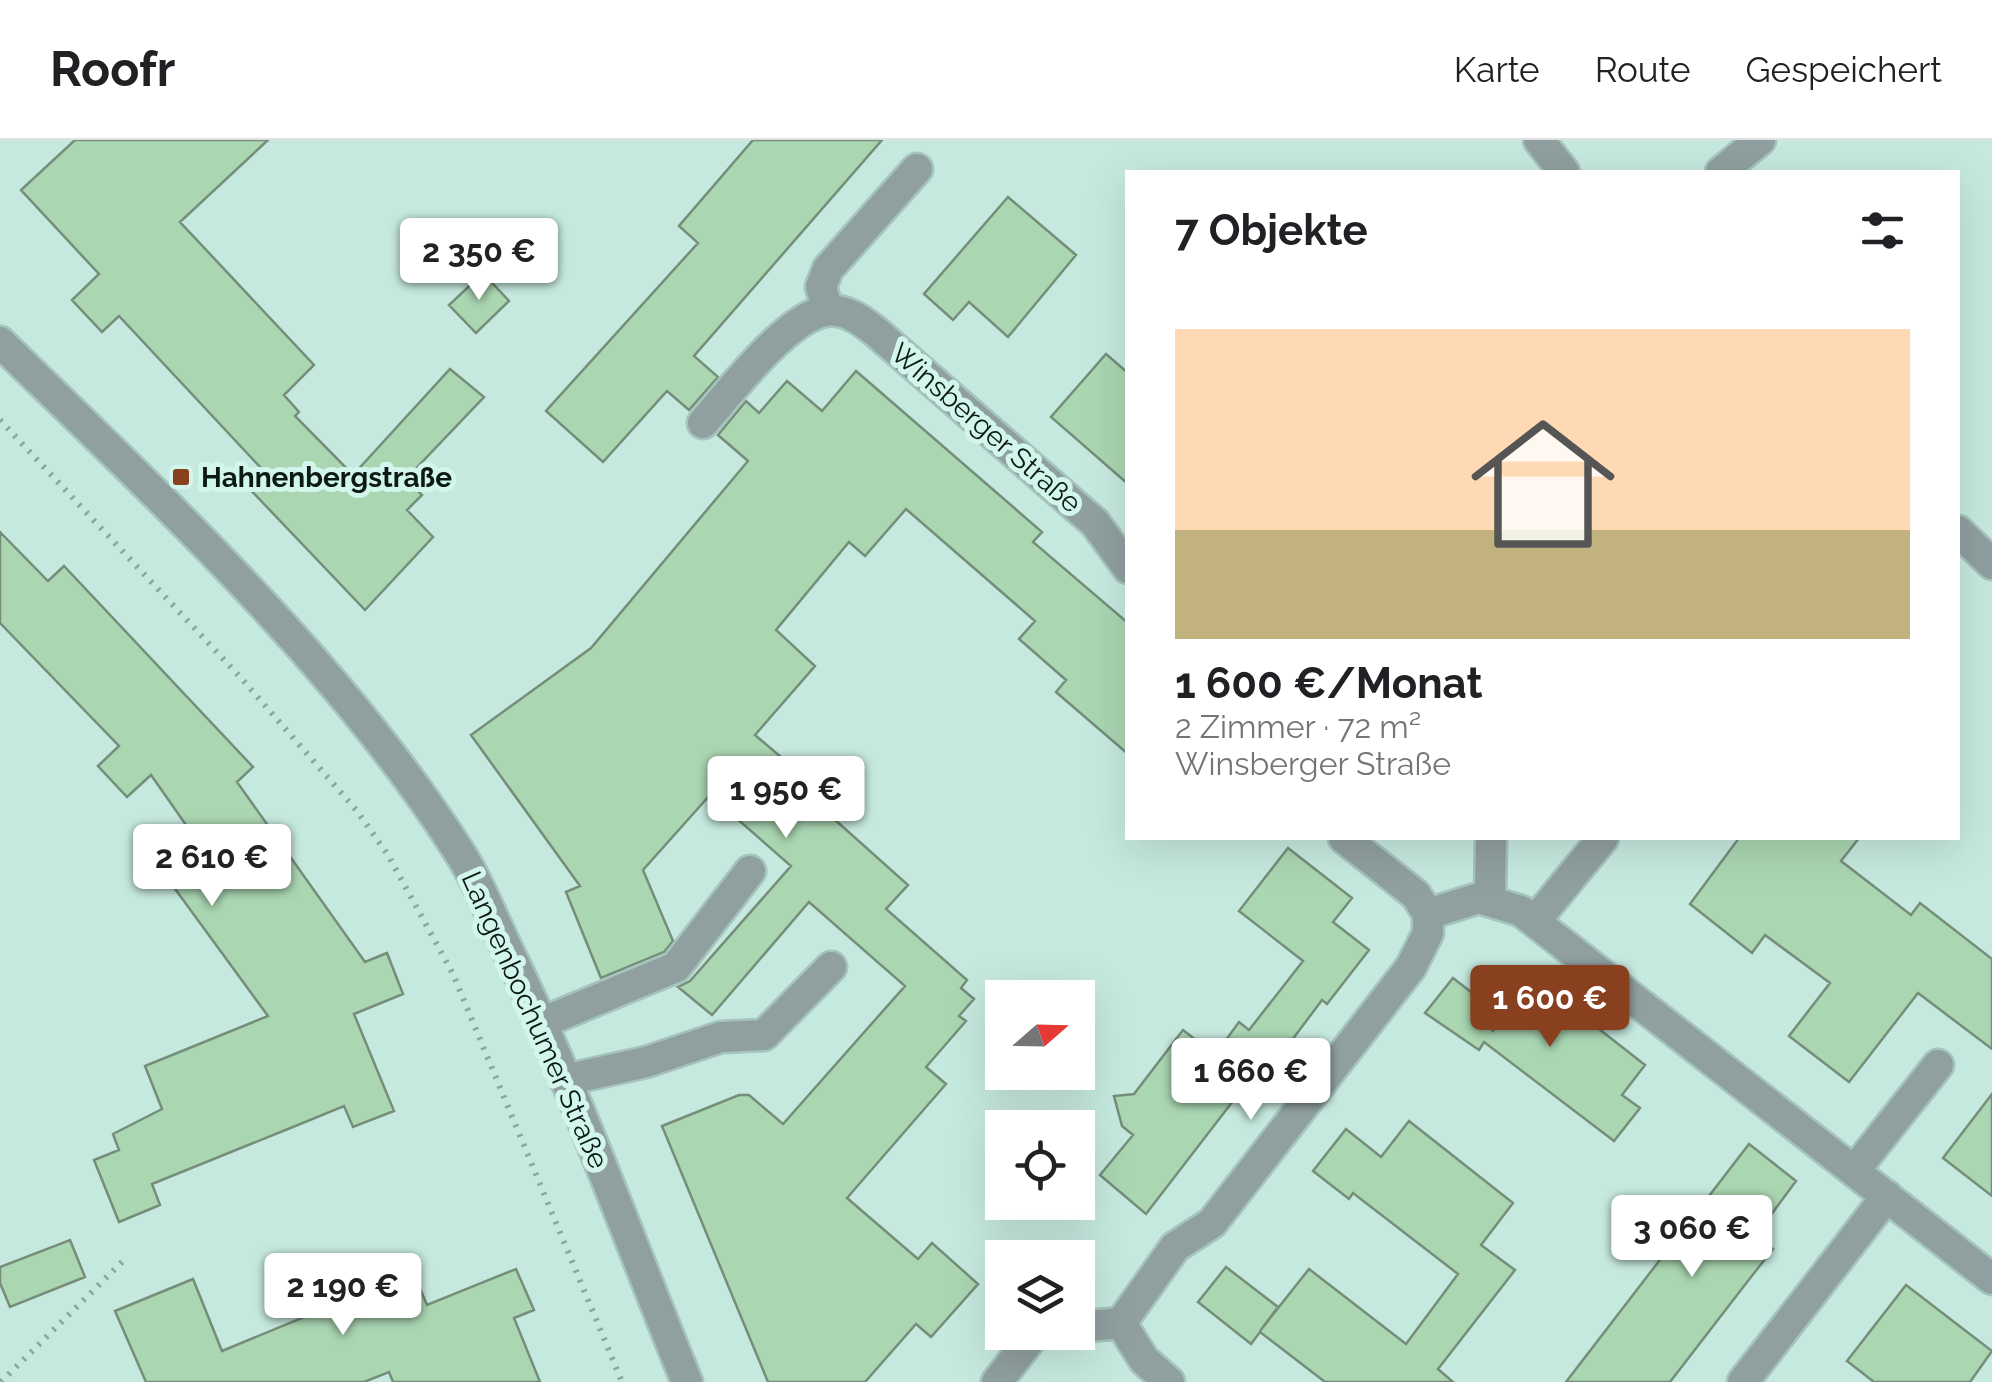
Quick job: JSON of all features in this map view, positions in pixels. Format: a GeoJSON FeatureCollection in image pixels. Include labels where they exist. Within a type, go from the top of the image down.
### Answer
{"type":"FeatureCollection","features":[{"type":"Feature","properties":{"kind":"street"},"geometry":{"type":"LineString","coordinates":[[1539,140],[1562,170]]}},
{"type":"Feature","properties":{"kind":"street"},"geometry":{"type":"LineString","coordinates":[[1724,170],[1760,140]]}},
{"type":"Feature","properties":{"kind":"street"},"geometry":{"type":"LineString","coordinates":[[703,423],[777,344],[811,317],[828,310],[822,287],[828,269],[917,168]]}},
{"type":"Feature","properties":{"kind":"street","name":"Winsberger Straße"},"geometry":{"type":"LineString","coordinates":[[828,310],[847,313],[875,331],[1095,523],[1125,564]]}},
{"type":"Feature","properties":{"kind":"street","name":"Langenbochumer Straße"},"geometry":{"type":"LineString","coordinates":[[0,342],[158,497],[330,680],[395,760],[458,850],[542,1024],[687,1382]]}},
{"type":"Feature","properties":{"kind":"street"},"geometry":{"type":"LineString","coordinates":[[1960,533],[1992,564]]}},
{"type":"Feature","properties":{"kind":"street"},"geometry":{"type":"LineString","coordinates":[[1095,1325],[1121,1323],[1175,1247],[1212,1224],[1410,967],[1428,933],[1428,914],[1416,896],[1346,840]]}},
{"type":"Feature","properties":{"kind":"street"},"geometry":{"type":"LineString","coordinates":[[1490,898],[1491,840]]}},
{"type":"Feature","properties":{"kind":"street"},"geometry":{"type":"LineString","coordinates":[[1535,922],[1601,840]]}},
{"type":"Feature","properties":{"kind":"street"},"geometry":{"type":"LineString","coordinates":[[542,1024],[676,967],[750,871]]}},
{"type":"Feature","properties":{"kind":"street"},"geometry":{"type":"LineString","coordinates":[[1428,914],[1490,898],[1535,922],[1992,1279]]}},
{"type":"Feature","properties":{"kind":"street"},"geometry":{"type":"LineString","coordinates":[[565,1080],[646,1062],[720,1038],[764,1035],[831,967]]}},
{"type":"Feature","properties":{"kind":"street"},"geometry":{"type":"LineString","coordinates":[[1854,1171],[1938,1065]]}},
{"type":"Feature","properties":{"kind":"street"},"geometry":{"type":"LineString","coordinates":[[1744,1382],[1887,1196]]}},
{"type":"Feature","properties":{"kind":"street"},"geometry":{"type":"LineString","coordinates":[[1121,1323],[1144,1360],[1169,1382]]}},
{"type":"Feature","properties":{"kind":"street"},"geometry":{"type":"LineString","coordinates":[[997,1382],[1022,1350]]}},
{"type":"Feature","properties":{"kind":"path"},"geometry":{"type":"LineString","coordinates":[[0,420],[254,692],[356,811],[412,893],[452,974],[622,1382]]}},
{"type":"Feature","properties":{"kind":"path"},"geometry":{"type":"LineString","coordinates":[[1,1382],[124,1260]]}},
{"type":"Feature","properties":{"kind":"building"},"geometry":{"type":"Polygon","coordinates":[[[75,140],[268,140],[180,222],[314,365],[284,395],[299,412],[295,416],[353,475],[450,369],[484,397],[406,479],[422,495],[407,510],[433,537],[365,610],[244,483],[260,467],[119,316],[102,332],[72,300],[99,274],[21,190],[75,140]]]}},
{"type":"Feature","properties":{"kind":"building"},"geometry":{"type":"Polygon","coordinates":[[[753,140],[882,140],[694,356],[718,377],[689,410],[667,391],[603,462],[546,411],[698,243],[679,226],[753,140]]]}},
{"type":"Feature","properties":{"kind":"building"},"geometry":{"type":"Polygon","coordinates":[[[1008,197],[1076,255],[1008,337],[969,302],[953,320],[924,294],[1008,197]]]}},
{"type":"Feature","properties":{"kind":"building"},"geometry":{"type":"Polygon","coordinates":[[[483,273],[509,301],[476,333],[449,305],[483,273]]]}},
{"type":"Feature","properties":{"kind":"building"},"geometry":{"type":"Polygon","coordinates":[[[1106,354],[1125,370],[1125,481],[1051,417],[1106,354]]]}},
{"type":"Feature","properties":{"kind":"building"},"geometry":{"type":"Polygon","coordinates":[[[856,371],[1042,532],[1033,542],[1125,620],[1125,751],[1056,692],[1066,680],[1019,639],[1035,621],[906,509],[865,556],[849,542],[776,630],[815,666],[755,735],[841,808],[833,818],[908,885],[886,909],[967,980],[961,988],[974,999],[959,1016],[966,1021],[926,1067],[946,1084],[847,1198],[918,1259],[932,1243],[978,1284],[931,1337],[916,1324],[865,1382],[768,1382],[662,1126],[739,1095],[749,1095],[783,1124],[905,986],[809,902],[712,1015],[678,987],[690,981],[791,866],[710,795],[643,870],[673,941],[664,952],[601,978],[566,892],[580,886],[471,735],[591,648],[748,461],[718,435],[746,401],[759,413],[787,381],[822,411],[856,371]]]}},
{"type":"Feature","properties":{"kind":"building"},"geometry":{"type":"Polygon","coordinates":[[[0,532],[48,581],[64,566],[253,767],[237,782],[365,962],[387,953],[403,994],[354,1014],[394,1111],[353,1127],[344,1106],[152,1184],[160,1205],[119,1222],[94,1160],[119,1150],[113,1134],[162,1109],[145,1066],[268,1016],[170,882],[207,855],[151,775],[127,797],[98,766],[119,746],[0,623],[0,532]]]}},
{"type":"Feature","properties":{"kind":"building"},"geometry":{"type":"Polygon","coordinates":[[[1738,840],[1857,840],[1841,861],[1911,915],[1920,903],[1992,959],[1992,1049],[1918,993],[1849,1082],[1789,1036],[1830,983],[1765,935],[1752,953],[1690,904],[1738,840]]]}},
{"type":"Feature","properties":{"kind":"building"},"geometry":{"type":"Polygon","coordinates":[[[1288,848],[1352,898],[1333,922],[1369,950],[1327,1004],[1322,1000],[1268,1072],[1260,1066],[1146,1214],[1100,1175],[1133,1135],[1122,1126],[1114,1096],[1134,1094],[1183,1030],[1215,1055],[1239,1022],[1249,1030],[1303,961],[1239,911],[1288,848]]]}},
{"type":"Feature","properties":{"kind":"building"},"geometry":{"type":"Polygon","coordinates":[[[1453,978],[1503,1017],[1492,1032],[1534,978],[1645,1065],[1622,1095],[1640,1108],[1614,1141],[1484,1042],[1479,1050],[1425,1013],[1453,978]]]}},
{"type":"Feature","properties":{"kind":"building"},"geometry":{"type":"Polygon","coordinates":[[[1992,1094],[1992,1196],[1943,1158],[1992,1094]]]}},
{"type":"Feature","properties":{"kind":"building"},"geometry":{"type":"Polygon","coordinates":[[[1409,1121],[1513,1203],[1481,1245],[1515,1270],[1438,1369],[1453,1382],[1325,1382],[1260,1332],[1251,1344],[1198,1302],[1226,1267],[1278,1307],[1260,1331],[1309,1269],[1406,1344],[1458,1274],[1353,1193],[1349,1199],[1313,1171],[1346,1129],[1381,1157],[1409,1121]]]}},
{"type":"Feature","properties":{"kind":"building"},"geometry":{"type":"Polygon","coordinates":[[[1749,1144],[1796,1181],[1756,1235],[1773,1249],[1670,1382],[1566,1382],[1749,1144]]]}},
{"type":"Feature","properties":{"kind":"building"},"geometry":{"type":"Polygon","coordinates":[[[70,1240],[85,1277],[10,1307],[0,1283],[0,1267],[70,1240]]]}},
{"type":"Feature","properties":{"kind":"building"},"geometry":{"type":"Polygon","coordinates":[[[516,1269],[534,1310],[514,1318],[540,1382],[393,1382],[389,1372],[364,1382],[146,1382],[115,1311],[193,1279],[222,1351],[413,1272],[427,1305],[516,1269]]]}},
{"type":"Feature","properties":{"kind":"building"},"geometry":{"type":"Polygon","coordinates":[[[1906,1285],[1992,1351],[1970,1382],[1874,1382],[1847,1361],[1906,1285]]]}},
{"type":"Feature","properties":{"kind":"place","name":"Hahnenbergstraße"},"geometry":{"type":"Point","coordinates":[181,477]}}]}
